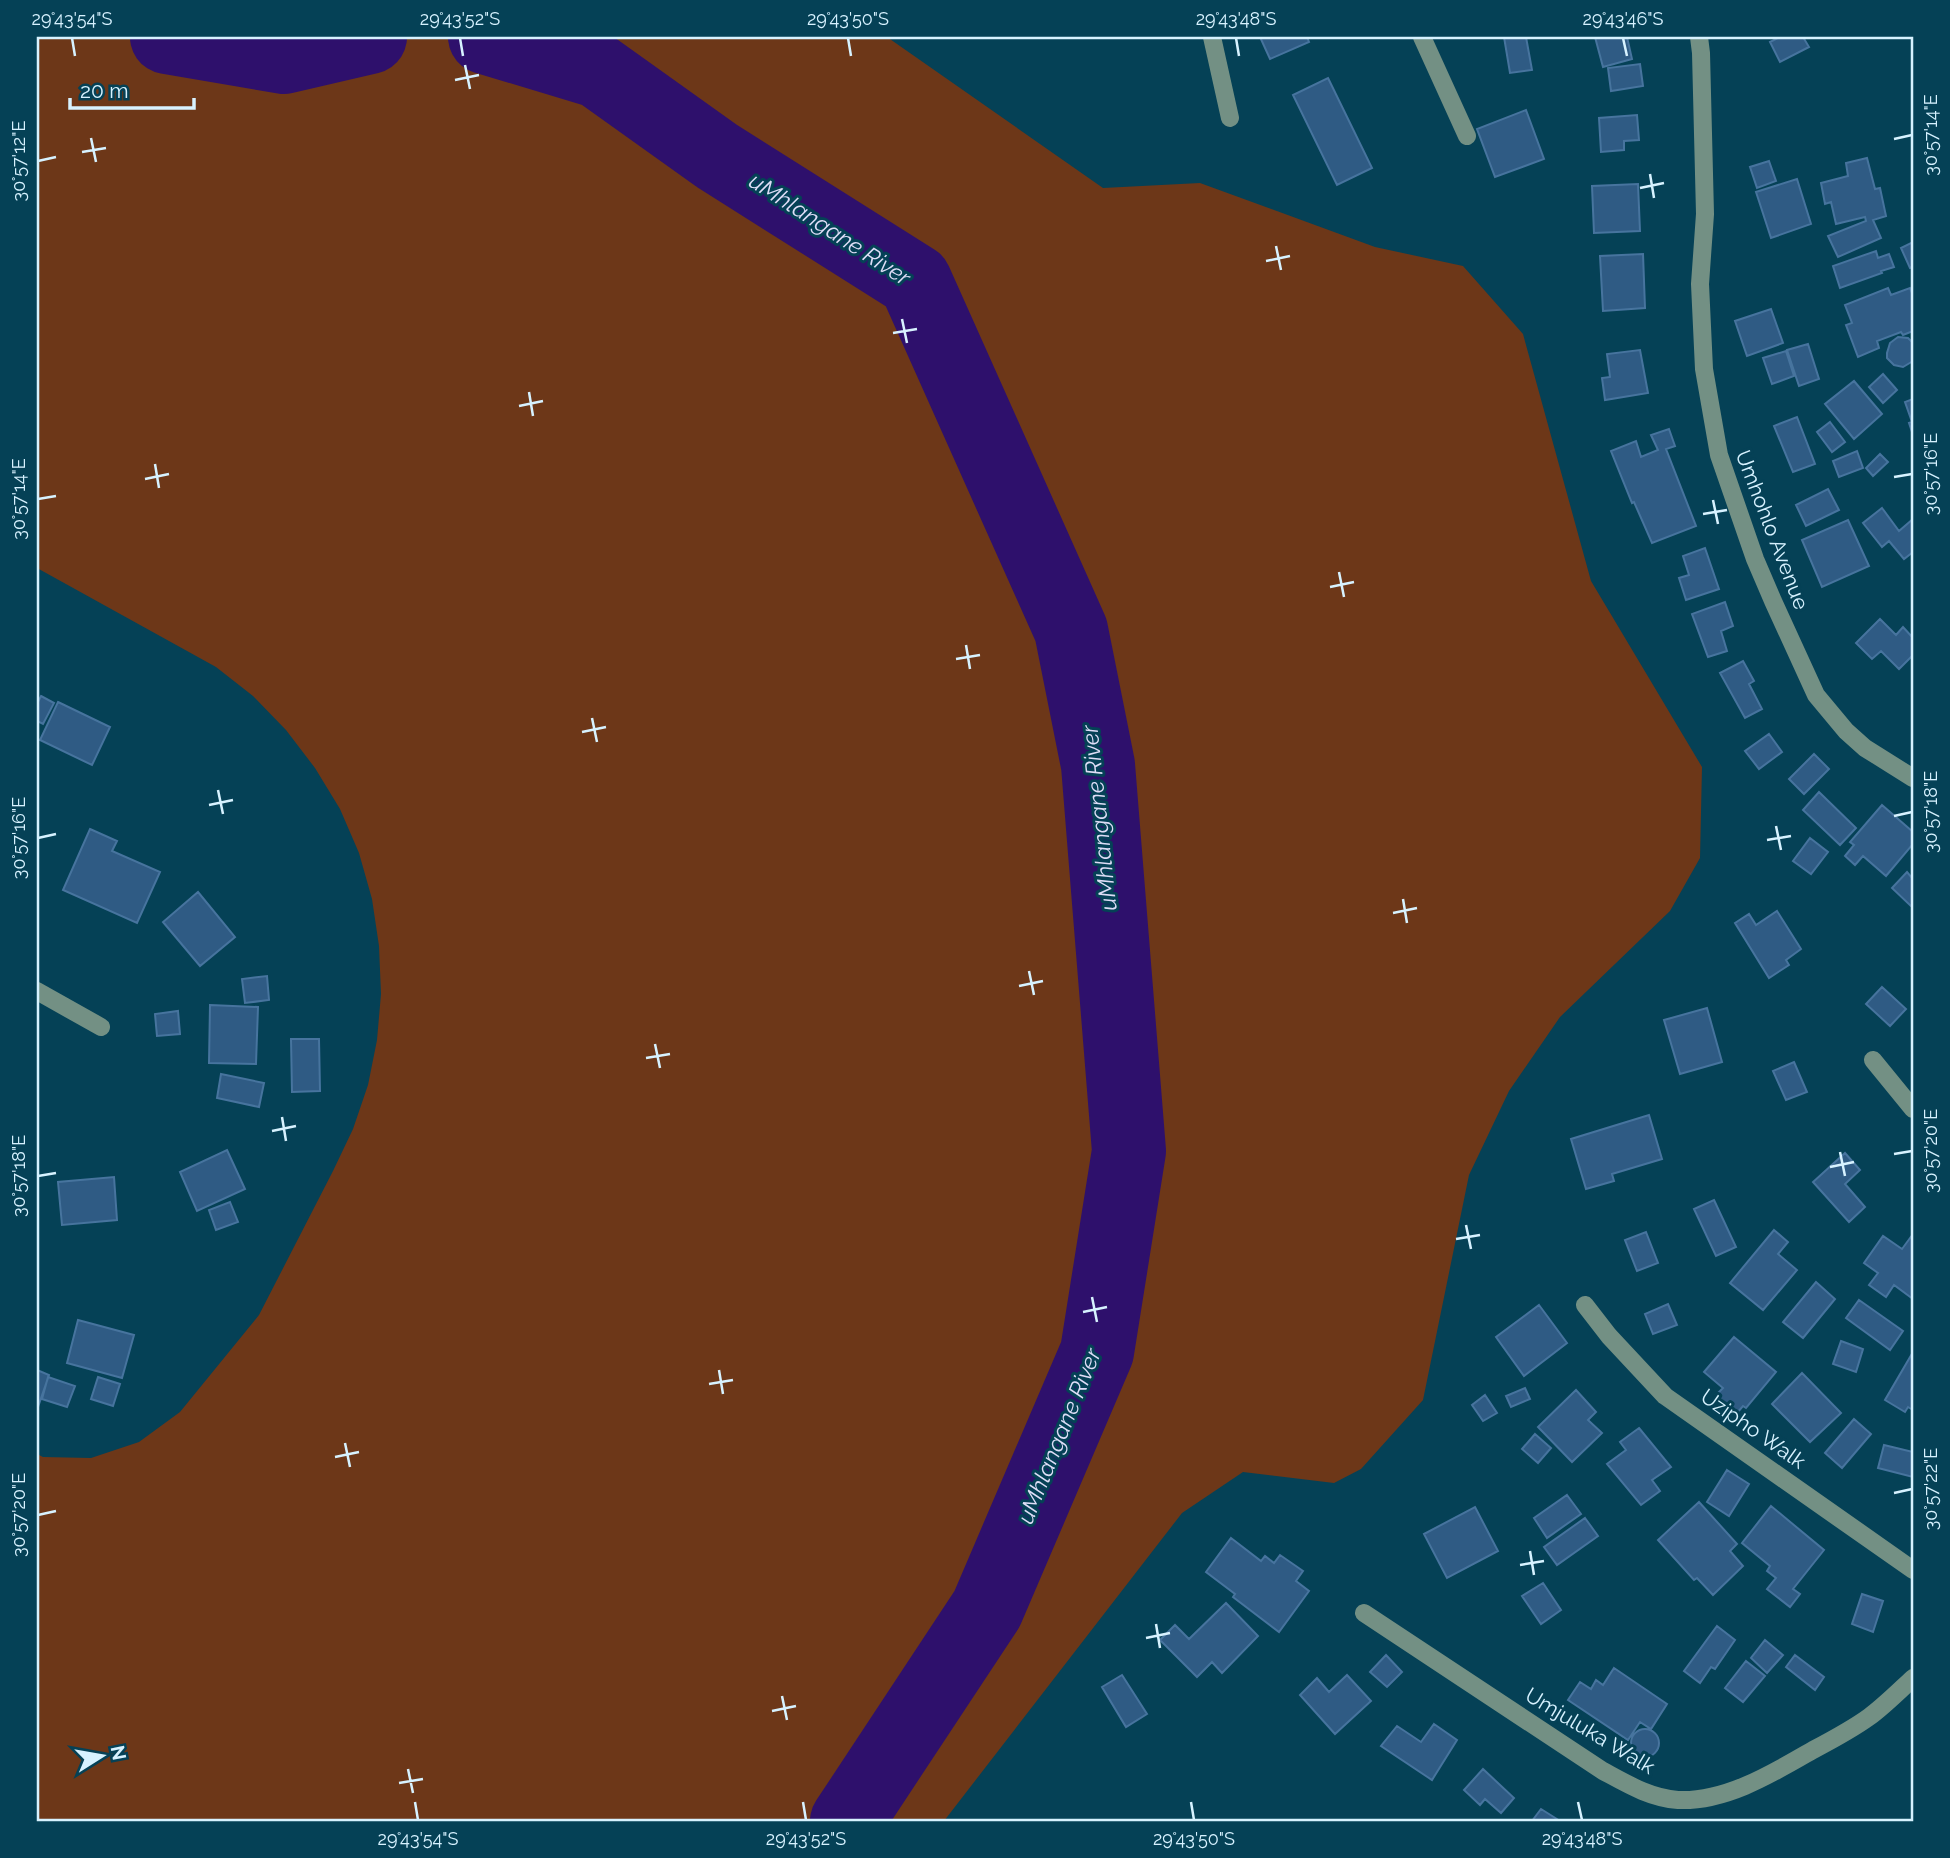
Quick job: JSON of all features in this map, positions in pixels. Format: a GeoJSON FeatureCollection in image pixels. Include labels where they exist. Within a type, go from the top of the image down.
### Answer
{"type":"FeatureCollection","features":[{"type":"Feature","properties":{"kind":"street"},"geometry":{"type":"LineString","coordinates":[[1212,37],[1230,118]]}},
{"type":"Feature","properties":{"kind":"street"},"geometry":{"type":"LineString","coordinates":[[1422,37],[1468,136]]}},
{"type":"Feature","properties":{"kind":"street","name":"Umhohlo Avenue"},"geometry":{"type":"LineString","coordinates":[[1699,37],[1704,214],[1700,296],[1704,369],[1718,455],[1755,559],[1816,695],[1846,731],[1865,748],[1913,778]]}},
{"type":"Feature","properties":{"kind":"street"},"geometry":{"type":"LineString","coordinates":[[37,991],[101,1027]]}},
{"type":"Feature","properties":{"kind":"street"},"geometry":{"type":"LineString","coordinates":[[1873,1060],[1913,1109]]}},
{"type":"Feature","properties":{"kind":"street","name":"Uzipho Walk"},"geometry":{"type":"LineString","coordinates":[[1585,1305],[1609,1336],[1665,1396],[1913,1570]]}},
{"type":"Feature","properties":{"kind":"street","name":"Umjuluka Walk"},"geometry":{"type":"LineString","coordinates":[[1364,1613],[1603,1771],[1636,1790],[1656,1797],[1678,1800],[1722,1793],[1754,1781],[1795,1760],[1868,1717],[1913,1678]]}},
{"type":"Feature","properties":{"kind":"shaded area"},"geometry":{"type":"Polygon","coordinates":[[[37,37],[887,37],[1103,188],[1200,183],[1375,247],[1463,266],[1523,334],[1591,581],[1702,767],[1700,858],[1670,911],[1560,1017],[1509,1091],[1469,1175],[1423,1400],[1361,1469],[1334,1483],[1243,1472],[1182,1513],[944,1821],[37,1821],[37,1454],[43,1457],[91,1458],[139,1442],[180,1412],[259,1315],[353,1129],[368,1085],[377,1040],[381,994],[379,946],[372,899],[359,853],[340,809],[315,768],[286,730],[253,696],[216,667],[37,568],[37,37]]]}},
{"type":"Feature","properties":{"kind":"building"},"geometry":{"type":"Polygon","coordinates":[[[1260,37],[1307,37],[1309,42],[1270,59],[1260,37]]]}},
{"type":"Feature","properties":{"kind":"building"},"geometry":{"type":"Polygon","coordinates":[[[1504,37],[1526,37],[1532,70],[1510,73],[1504,37]]]}},
{"type":"Feature","properties":{"kind":"building"},"geometry":{"type":"Polygon","coordinates":[[[1595,37],[1627,37],[1632,59],[1603,67],[1595,37]]]}},
{"type":"Feature","properties":{"kind":"building"},"geometry":{"type":"Polygon","coordinates":[[[1780,37],[1803,37],[1809,47],[1780,62],[1770,42],[1780,37]]]}},
{"type":"Feature","properties":{"kind":"building"},"geometry":{"type":"Polygon","coordinates":[[[1640,64],[1643,86],[1611,91],[1608,68],[1640,64]]]}},
{"type":"Feature","properties":{"kind":"building"},"geometry":{"type":"Polygon","coordinates":[[[1328,78],[1372,168],[1337,185],[1293,95],[1328,78]]]}},
{"type":"Feature","properties":{"kind":"building"},"geometry":{"type":"Polygon","coordinates":[[[1526,110],[1544,159],[1495,177],[1477,129],[1526,110]]]}},
{"type":"Feature","properties":{"kind":"building"},"geometry":{"type":"Polygon","coordinates":[[[1637,115],[1639,140],[1624,141],[1624,150],[1601,152],[1599,118],[1637,115]]]}},
{"type":"Feature","properties":{"kind":"building"},"geometry":{"type":"Polygon","coordinates":[[[1867,158],[1875,189],[1880,188],[1886,216],[1873,220],[1881,238],[1838,257],[1828,236],[1866,221],[1865,217],[1836,224],[1831,202],[1825,204],[1821,183],[1848,176],[1846,163],[1867,158]]]}},
{"type":"Feature","properties":{"kind":"building"},"geometry":{"type":"Polygon","coordinates":[[[1769,161],[1776,181],[1757,188],[1750,167],[1769,161]]]}},
{"type":"Feature","properties":{"kind":"building"},"geometry":{"type":"Polygon","coordinates":[[[1797,179],[1811,224],[1771,238],[1756,192],[1797,179]]]}},
{"type":"Feature","properties":{"kind":"building"},"geometry":{"type":"Polygon","coordinates":[[[1638,184],[1640,231],[1594,233],[1592,186],[1638,184]]]}},
{"type":"Feature","properties":{"kind":"building"},"geometry":{"type":"Polygon","coordinates":[[[1913,242],[1913,267],[1910,268],[1901,248],[1913,242]]]}},
{"type":"Feature","properties":{"kind":"building"},"geometry":{"type":"Polygon","coordinates":[[[1876,251],[1878,258],[1889,254],[1894,267],[1840,288],[1833,266],[1876,251]]]}},
{"type":"Feature","properties":{"kind":"building"},"geometry":{"type":"Polygon","coordinates":[[[1643,254],[1645,308],[1603,311],[1600,256],[1643,254]]]}},
{"type":"Feature","properties":{"kind":"building"},"geometry":{"type":"Polygon","coordinates":[[[1888,288],[1891,295],[1910,288],[1913,296],[1913,331],[1903,335],[1901,332],[1877,341],[1879,348],[1858,357],[1846,325],[1852,323],[1845,305],[1888,288]]]}},
{"type":"Feature","properties":{"kind":"building"},"geometry":{"type":"Polygon","coordinates":[[[1771,309],[1783,343],[1747,356],[1735,321],[1771,309]]]}},
{"type":"Feature","properties":{"kind":"building"},"geometry":{"type":"Polygon","coordinates":[[[1898,337],[1908,338],[1913,343],[1913,361],[1903,367],[1894,365],[1887,358],[1890,343],[1898,337]]]}},
{"type":"Feature","properties":{"kind":"building"},"geometry":{"type":"Polygon","coordinates":[[[1808,344],[1819,379],[1799,386],[1787,350],[1808,344]]]}},
{"type":"Feature","properties":{"kind":"building"},"geometry":{"type":"Polygon","coordinates":[[[1640,350],[1648,393],[1605,400],[1602,378],[1610,377],[1607,354],[1640,350]]]}},
{"type":"Feature","properties":{"kind":"building"},"geometry":{"type":"Polygon","coordinates":[[[1786,351],[1794,376],[1772,384],[1763,358],[1786,351]]]}},
{"type":"Feature","properties":{"kind":"building"},"geometry":{"type":"Polygon","coordinates":[[[1883,374],[1897,390],[1883,403],[1869,387],[1883,374]]]}},
{"type":"Feature","properties":{"kind":"building"},"geometry":{"type":"Polygon","coordinates":[[[1854,381],[1882,414],[1854,439],[1825,404],[1854,381]]]}},
{"type":"Feature","properties":{"kind":"building"},"geometry":{"type":"Polygon","coordinates":[[[1913,399],[1913,435],[1905,402],[1913,399]]]}},
{"type":"Feature","properties":{"kind":"building"},"geometry":{"type":"Polygon","coordinates":[[[1797,417],[1815,464],[1793,472],[1774,426],[1797,417]]]}},
{"type":"Feature","properties":{"kind":"building"},"geometry":{"type":"Polygon","coordinates":[[[1830,422],[1845,442],[1832,452],[1817,432],[1830,422]]]}},
{"type":"Feature","properties":{"kind":"building"},"geometry":{"type":"Polygon","coordinates":[[[1669,429],[1675,446],[1666,449],[1696,526],[1652,543],[1611,451],[1636,441],[1641,457],[1658,450],[1651,435],[1669,429]]]}},
{"type":"Feature","properties":{"kind":"building"},"geometry":{"type":"Polygon","coordinates":[[[1857,451],[1863,468],[1839,477],[1833,461],[1857,451]]]}},
{"type":"Feature","properties":{"kind":"building"},"geometry":{"type":"Polygon","coordinates":[[[1880,454],[1888,462],[1873,476],[1866,468],[1880,454]]]}},
{"type":"Feature","properties":{"kind":"building"},"geometry":{"type":"Polygon","coordinates":[[[1828,489],[1839,510],[1806,526],[1796,505],[1828,489]]]}},
{"type":"Feature","properties":{"kind":"building"},"geometry":{"type":"Polygon","coordinates":[[[1882,508],[1899,531],[1913,519],[1913,552],[1904,559],[1889,541],[1882,547],[1863,523],[1882,508]]]}},
{"type":"Feature","properties":{"kind":"building"},"geometry":{"type":"Polygon","coordinates":[[[1848,520],[1869,566],[1822,587],[1802,540],[1848,520]]]}},
{"type":"Feature","properties":{"kind":"building"},"geometry":{"type":"Polygon","coordinates":[[[1705,548],[1719,589],[1686,600],[1679,578],[1689,575],[1683,556],[1705,548]]]}},
{"type":"Feature","properties":{"kind":"building"},"geometry":{"type":"Polygon","coordinates":[[[1725,602],[1733,626],[1721,631],[1727,651],[1708,657],[1692,614],[1725,602]]]}},
{"type":"Feature","properties":{"kind":"building"},"geometry":{"type":"Polygon","coordinates":[[[1880,619],[1896,635],[1903,627],[1913,638],[1913,655],[1899,669],[1881,651],[1872,659],[1856,643],[1880,619]]]}},
{"type":"Feature","properties":{"kind":"building"},"geometry":{"type":"Polygon","coordinates":[[[1743,661],[1754,681],[1749,684],[1762,709],[1745,718],[1720,673],[1743,661]]]}},
{"type":"Feature","properties":{"kind":"building"},"geometry":{"type":"Polygon","coordinates":[[[41,696],[54,703],[43,724],[37,721],[37,704],[41,696]]]}},
{"type":"Feature","properties":{"kind":"building"},"geometry":{"type":"Polygon","coordinates":[[[58,702],[110,727],[92,765],[40,740],[58,702]]]}},
{"type":"Feature","properties":{"kind":"building"},"geometry":{"type":"Polygon","coordinates":[[[1769,734],[1782,752],[1759,769],[1745,751],[1769,734]]]}},
{"type":"Feature","properties":{"kind":"building"},"geometry":{"type":"Polygon","coordinates":[[[1814,754],[1829,769],[1804,794],[1789,779],[1814,754]]]}},
{"type":"Feature","properties":{"kind":"building"},"geometry":{"type":"Polygon","coordinates":[[[1819,792],[1856,828],[1840,845],[1803,810],[1819,792]]]}},
{"type":"Feature","properties":{"kind":"building"},"geometry":{"type":"Polygon","coordinates":[[[1882,805],[1913,832],[1913,844],[1886,876],[1863,856],[1855,865],[1845,856],[1854,845],[1850,842],[1882,805]]]}},
{"type":"Feature","properties":{"kind":"building"},"geometry":{"type":"Polygon","coordinates":[[[90,829],[117,841],[112,851],[160,872],[137,923],[63,890],[90,829]]]}},
{"type":"Feature","properties":{"kind":"building"},"geometry":{"type":"Polygon","coordinates":[[[1810,838],[1828,852],[1811,874],[1793,861],[1810,838]]]}},
{"type":"Feature","properties":{"kind":"building"},"geometry":{"type":"Polygon","coordinates":[[[1907,872],[1913,879],[1913,908],[1892,888],[1907,872]]]}},
{"type":"Feature","properties":{"kind":"building"},"geometry":{"type":"Polygon","coordinates":[[[198,892],[235,937],[200,966],[163,922],[198,892]]]}},
{"type":"Feature","properties":{"kind":"building"},"geometry":{"type":"Polygon","coordinates":[[[1777,911],[1801,949],[1786,960],[1789,965],[1769,978],[1735,923],[1749,914],[1756,925],[1777,911]]]}},
{"type":"Feature","properties":{"kind":"building"},"geometry":{"type":"Polygon","coordinates":[[[267,976],[269,1000],[245,1003],[242,979],[267,976]]]}},
{"type":"Feature","properties":{"kind":"building"},"geometry":{"type":"Polygon","coordinates":[[[1882,987],[1906,1009],[1890,1026],[1866,1004],[1882,987]]]}},
{"type":"Feature","properties":{"kind":"building"},"geometry":{"type":"Polygon","coordinates":[[[210,1005],[258,1007],[256,1064],[209,1063],[210,1005]]]}},
{"type":"Feature","properties":{"kind":"building"},"geometry":{"type":"Polygon","coordinates":[[[1707,1008],[1722,1062],[1680,1074],[1664,1020],[1707,1008]]]}},
{"type":"Feature","properties":{"kind":"building"},"geometry":{"type":"Polygon","coordinates":[[[178,1011],[180,1034],[157,1036],[155,1014],[178,1011]]]}},
{"type":"Feature","properties":{"kind":"building"},"geometry":{"type":"Polygon","coordinates":[[[291,1039],[319,1039],[320,1091],[292,1092],[291,1039]]]}},
{"type":"Feature","properties":{"kind":"building"},"geometry":{"type":"Polygon","coordinates":[[[1794,1062],[1807,1092],[1786,1100],[1773,1071],[1794,1062]]]}},
{"type":"Feature","properties":{"kind":"building"},"geometry":{"type":"Polygon","coordinates":[[[221,1074],[264,1083],[259,1107],[217,1098],[221,1074]]]}},
{"type":"Feature","properties":{"kind":"building"},"geometry":{"type":"Polygon","coordinates":[[[1649,1115],[1662,1159],[1612,1174],[1614,1181],[1586,1189],[1571,1139],[1649,1115]]]}},
{"type":"Feature","properties":{"kind":"building"},"geometry":{"type":"Polygon","coordinates":[[[227,1150],[245,1189],[197,1211],[180,1172],[227,1150]]]}},
{"type":"Feature","properties":{"kind":"building"},"geometry":{"type":"Polygon","coordinates":[[[1845,1153],[1860,1170],[1845,1184],[1865,1207],[1849,1222],[1813,1182],[1845,1153]]]}},
{"type":"Feature","properties":{"kind":"building"},"geometry":{"type":"Polygon","coordinates":[[[114,1177],[117,1220],[62,1225],[58,1182],[114,1177]]]}},
{"type":"Feature","properties":{"kind":"building"},"geometry":{"type":"Polygon","coordinates":[[[1714,1200],[1736,1247],[1716,1256],[1694,1209],[1714,1200]]]}},
{"type":"Feature","properties":{"kind":"building"},"geometry":{"type":"Polygon","coordinates":[[[230,1202],[238,1222],[216,1230],[209,1210],[230,1202]]]}},
{"type":"Feature","properties":{"kind":"building"},"geometry":{"type":"Polygon","coordinates":[[[1774,1230],[1788,1242],[1778,1254],[1797,1270],[1763,1310],[1730,1283],[1774,1230]]]}},
{"type":"Feature","properties":{"kind":"building"},"geometry":{"type":"Polygon","coordinates":[[[1646,1232],[1658,1263],[1637,1271],[1625,1240],[1646,1232]]]}},
{"type":"Feature","properties":{"kind":"building"},"geometry":{"type":"Polygon","coordinates":[[[1913,1234],[1913,1299],[1894,1285],[1886,1297],[1869,1285],[1878,1273],[1864,1263],[1883,1236],[1902,1249],[1913,1234]]]}},
{"type":"Feature","properties":{"kind":"building"},"geometry":{"type":"Polygon","coordinates":[[[1816,1282],[1835,1299],[1803,1338],[1783,1322],[1816,1282]]]}},
{"type":"Feature","properties":{"kind":"building"},"geometry":{"type":"Polygon","coordinates":[[[1859,1300],[1903,1331],[1890,1350],[1846,1318],[1859,1300]]]}},
{"type":"Feature","properties":{"kind":"building"},"geometry":{"type":"Polygon","coordinates":[[[1668,1304],[1677,1325],[1653,1334],[1645,1314],[1668,1304]]]}},
{"type":"Feature","properties":{"kind":"building"},"geometry":{"type":"Polygon","coordinates":[[[1539,1305],[1567,1343],[1524,1376],[1496,1337],[1539,1305]]]}},
{"type":"Feature","properties":{"kind":"building"},"geometry":{"type":"Polygon","coordinates":[[[78,1320],[134,1335],[122,1378],[67,1363],[78,1320]]]}},
{"type":"Feature","properties":{"kind":"building"},"geometry":{"type":"Polygon","coordinates":[[[1734,1337],[1776,1372],[1746,1408],[1743,1406],[1737,1413],[1716,1395],[1723,1388],[1704,1372],[1734,1337]]]}},
{"type":"Feature","properties":{"kind":"building"},"geometry":{"type":"Polygon","coordinates":[[[1841,1341],[1863,1349],[1856,1372],[1833,1364],[1841,1341]]]}},
{"type":"Feature","properties":{"kind":"building"},"geometry":{"type":"Polygon","coordinates":[[[1913,1352],[1913,1410],[1908,1407],[1905,1412],[1885,1400],[1913,1352]]]}},
{"type":"Feature","properties":{"kind":"building"},"geometry":{"type":"Polygon","coordinates":[[[37,1370],[49,1375],[38,1407],[37,1407],[37,1370]]]}},
{"type":"Feature","properties":{"kind":"building"},"geometry":{"type":"Polygon","coordinates":[[[1802,1373],[1841,1413],[1810,1442],[1772,1404],[1802,1373]]]}},
{"type":"Feature","properties":{"kind":"building"},"geometry":{"type":"Polygon","coordinates":[[[48,1377],[75,1386],[67,1407],[42,1399],[48,1377]]]}},
{"type":"Feature","properties":{"kind":"building"},"geometry":{"type":"Polygon","coordinates":[[[98,1377],[120,1384],[113,1406],[91,1399],[98,1377]]]}},
{"type":"Feature","properties":{"kind":"building"},"geometry":{"type":"Polygon","coordinates":[[[1525,1388],[1530,1399],[1511,1407],[1506,1396],[1525,1388]]]}},
{"type":"Feature","properties":{"kind":"building"},"geometry":{"type":"Polygon","coordinates":[[[1576,1390],[1596,1412],[1588,1420],[1602,1433],[1572,1462],[1538,1427],[1576,1390]]]}},
{"type":"Feature","properties":{"kind":"building"},"geometry":{"type":"Polygon","coordinates":[[[1485,1395],[1497,1413],[1483,1421],[1472,1405],[1485,1395]]]}},
{"type":"Feature","properties":{"kind":"building"},"geometry":{"type":"Polygon","coordinates":[[[1854,1419],[1871,1434],[1842,1468],[1825,1453],[1854,1419]]]}},
{"type":"Feature","properties":{"kind":"building"},"geometry":{"type":"Polygon","coordinates":[[[1639,1428],[1671,1467],[1652,1480],[1660,1491],[1641,1505],[1607,1464],[1626,1450],[1620,1442],[1639,1428]]]}},
{"type":"Feature","properties":{"kind":"building"},"geometry":{"type":"Polygon","coordinates":[[[1535,1434],[1551,1448],[1538,1463],[1522,1449],[1535,1434]]]}},
{"type":"Feature","properties":{"kind":"building"},"geometry":{"type":"Polygon","coordinates":[[[1884,1445],[1913,1452],[1913,1477],[1878,1468],[1884,1445]]]}},
{"type":"Feature","properties":{"kind":"building"},"geometry":{"type":"Polygon","coordinates":[[[1727,1470],[1749,1484],[1729,1516],[1707,1502],[1727,1470]]]}},
{"type":"Feature","properties":{"kind":"building"},"geometry":{"type":"Polygon","coordinates":[[[1567,1495],[1581,1514],[1547,1538],[1534,1518],[1567,1495]]]}},
{"type":"Feature","properties":{"kind":"building"},"geometry":{"type":"Polygon","coordinates":[[[1699,1502],[1737,1544],[1730,1551],[1743,1566],[1713,1595],[1697,1578],[1694,1580],[1658,1540],[1699,1502]]]}},
{"type":"Feature","properties":{"kind":"building"},"geometry":{"type":"Polygon","coordinates":[[[1771,1506],[1824,1550],[1793,1589],[1800,1594],[1790,1607],[1767,1589],[1776,1578],[1767,1571],[1770,1566],[1742,1543],[1771,1506]]]}},
{"type":"Feature","properties":{"kind":"building"},"geometry":{"type":"Polygon","coordinates":[[[1475,1507],[1498,1551],[1447,1578],[1424,1534],[1475,1507]]]}},
{"type":"Feature","properties":{"kind":"building"},"geometry":{"type":"Polygon","coordinates":[[[1585,1518],[1598,1536],[1557,1565],[1544,1547],[1585,1518]]]}},
{"type":"Feature","properties":{"kind":"building"},"geometry":{"type":"Polygon","coordinates":[[[1231,1538],[1261,1561],[1265,1556],[1274,1563],[1280,1555],[1303,1571],[1296,1581],[1309,1591],[1279,1632],[1233,1597],[1235,1594],[1206,1572],[1231,1538]]]}},
{"type":"Feature","properties":{"kind":"building"},"geometry":{"type":"Polygon","coordinates":[[[1543,1583],[1561,1610],[1541,1624],[1522,1596],[1543,1583]]]}},
{"type":"Feature","properties":{"kind":"building"},"geometry":{"type":"Polygon","coordinates":[[[1862,1594],[1883,1601],[1873,1632],[1852,1624],[1862,1594]]]}},
{"type":"Feature","properties":{"kind":"building"},"geometry":{"type":"Polygon","coordinates":[[[1226,1603],[1258,1636],[1222,1673],[1212,1662],[1197,1677],[1160,1640],[1175,1625],[1189,1639],[1226,1603]]]}},
{"type":"Feature","properties":{"kind":"building"},"geometry":{"type":"Polygon","coordinates":[[[1717,1626],[1735,1640],[1715,1669],[1711,1667],[1700,1683],[1684,1671],[1717,1626]]]}},
{"type":"Feature","properties":{"kind":"building"},"geometry":{"type":"Polygon","coordinates":[[[1765,1640],[1783,1655],[1767,1673],[1751,1658],[1765,1640]]]}},
{"type":"Feature","properties":{"kind":"building"},"geometry":{"type":"Polygon","coordinates":[[[1386,1655],[1402,1672],[1387,1687],[1370,1672],[1386,1655]]]}},
{"type":"Feature","properties":{"kind":"building"},"geometry":{"type":"Polygon","coordinates":[[[1795,1655],[1824,1677],[1815,1690],[1786,1667],[1795,1655]]]}},
{"type":"Feature","properties":{"kind":"building"},"geometry":{"type":"Polygon","coordinates":[[[1746,1661],[1765,1676],[1743,1702],[1725,1688],[1746,1661]]]}},
{"type":"Feature","properties":{"kind":"building"},"geometry":{"type":"Polygon","coordinates":[[[1614,1668],[1667,1704],[1651,1729],[1640,1722],[1628,1740],[1568,1700],[1580,1682],[1591,1689],[1596,1680],[1603,1685],[1614,1668]]]}},
{"type":"Feature","properties":{"kind":"building"},"geometry":{"type":"Polygon","coordinates":[[[1122,1675],[1147,1714],[1126,1727],[1102,1687],[1122,1675]]]}},
{"type":"Feature","properties":{"kind":"building"},"geometry":{"type":"Polygon","coordinates":[[[1347,1675],[1371,1701],[1335,1734],[1300,1695],[1317,1678],[1329,1692],[1347,1675]]]}},
{"type":"Feature","properties":{"kind":"building"},"geometry":{"type":"Polygon","coordinates":[[[1434,1724],[1457,1740],[1432,1780],[1381,1746],[1397,1726],[1421,1742],[1434,1724]]]}},
{"type":"Feature","properties":{"kind":"building"},"geometry":{"type":"Polygon","coordinates":[[[1645,1729],[1655,1733],[1659,1743],[1655,1753],[1645,1757],[1635,1753],[1631,1743],[1635,1733],[1645,1729]]]}},
{"type":"Feature","properties":{"kind":"building"},"geometry":{"type":"Polygon","coordinates":[[[1483,1769],[1514,1798],[1501,1813],[1485,1799],[1480,1805],[1464,1790],[1483,1769]]]}},
{"type":"Feature","properties":{"kind":"building"},"geometry":{"type":"Polygon","coordinates":[[[1541,1809],[1560,1821],[1532,1821],[1541,1809]]]}},
{"type":"Feature","properties":{"kind":"waterway","name":"uMhlangane River"},"geometry":{"type":"LineString","coordinates":[[167,37],[284,57],[370,37]]}},
{"type":"Feature","properties":{"kind":"waterway","name":"uMhlangane River"},"geometry":{"type":"LineString","coordinates":[[485,37],[598,71],[717,156],[915,281],[1071,630],[1098,765],[1129,1151],[1097,1352],[987,1609],[847,1821]]}}]}
